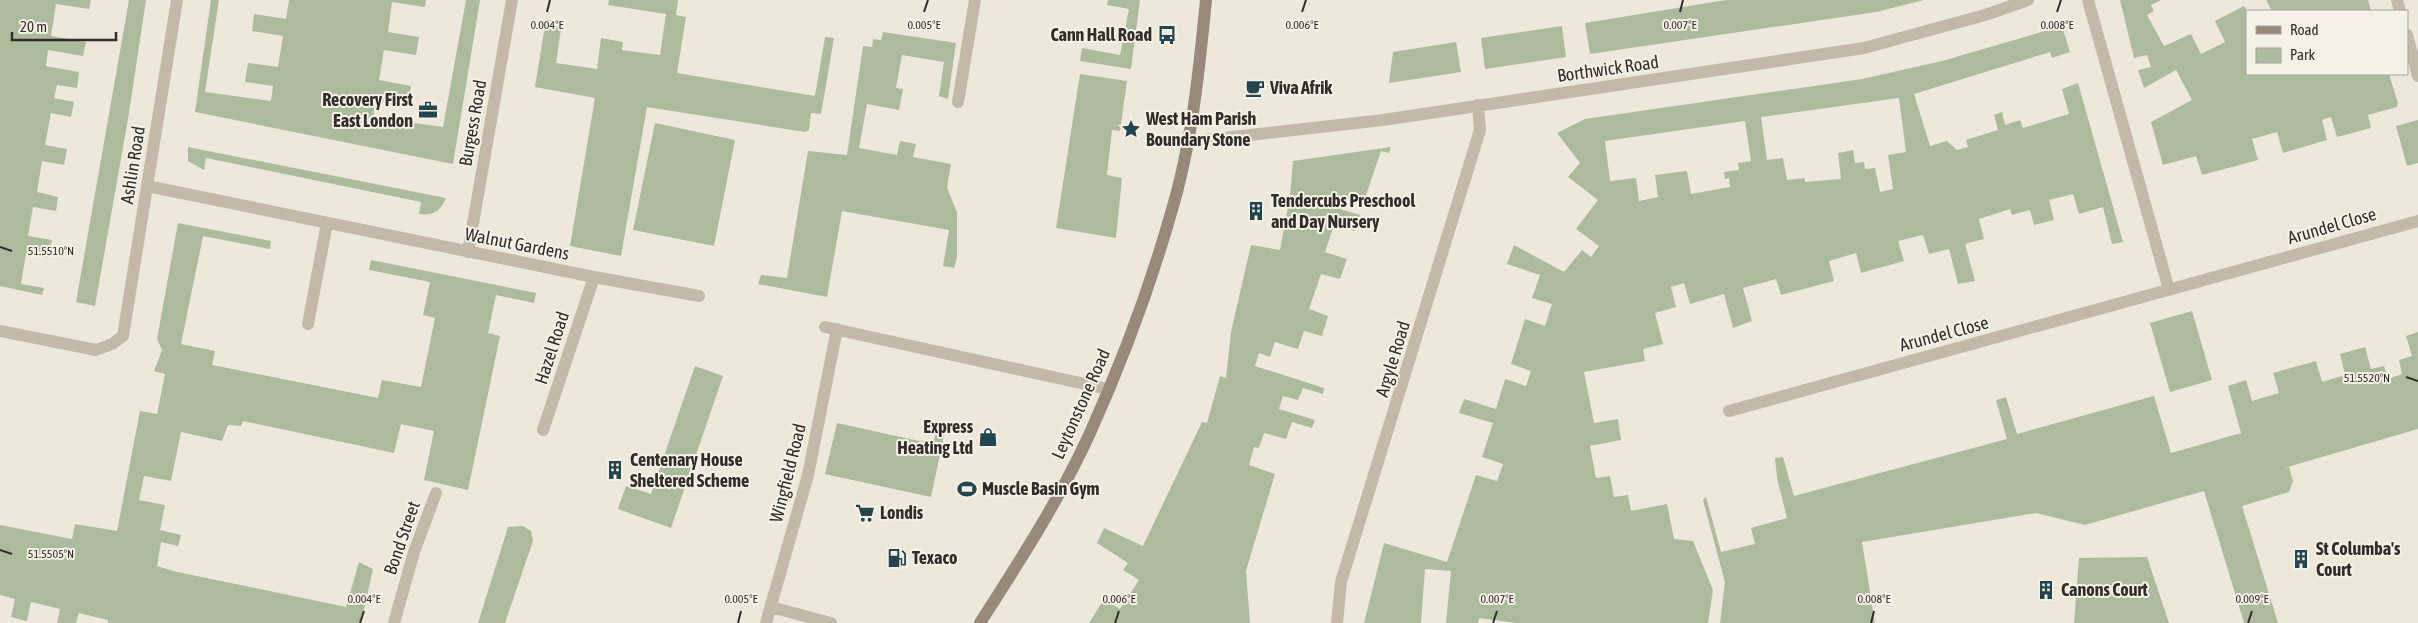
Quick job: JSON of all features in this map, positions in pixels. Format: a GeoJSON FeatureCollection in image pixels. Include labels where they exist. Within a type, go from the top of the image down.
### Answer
{"type":"FeatureCollection","features":[{"type":"Feature","properties":{"kind":"street","name":"Ashlin Road"},"geometry":{"type":"LineString","coordinates":[[0,331],[96,350],[112,344],[123,336],[177,0]]}},
{"type":"Feature","properties":{"kind":"street","name":"Burgess Road"},"geometry":{"type":"LineString","coordinates":[[468,252],[512,0]]}},
{"type":"Feature","properties":{"kind":"street"},"geometry":{"type":"LineString","coordinates":[[958,102],[975,0]]}},
{"type":"Feature","properties":{"kind":"street","name":"Leytonstone Road"},"geometry":{"type":"LineString","coordinates":[[980,623],[1019,562],[1090,434],[1132,331],[1172,212],[1187,142],[1206,0]]}},
{"type":"Feature","properties":{"kind":"street","name":"Borthwick Road"},"geometry":{"type":"LineString","coordinates":[[1187,142],[1383,120],[1864,48],[1985,15],[2028,0]]}},
{"type":"Feature","properties":{"kind":"street"},"geometry":{"type":"LineString","coordinates":[[2088,0],[2169,290]]}},
{"type":"Feature","properties":{"kind":"street"},"geometry":{"type":"LineString","coordinates":[[2408,40],[2418,76]]}},
{"type":"Feature","properties":{"kind":"street","name":"Argyle Road"},"geometry":{"type":"LineString","coordinates":[[1337,623],[1341,582],[1480,130],[1478,106]]}},
{"type":"Feature","properties":{"kind":"street","name":"Walnut Gardens"},"geometry":{"type":"LineString","coordinates":[[147,186],[468,252],[699,296]]}},
{"type":"Feature","properties":{"kind":"street","name":"Arundel Close"},"geometry":{"type":"LineString","coordinates":[[1729,411],[2418,220]]}},
{"type":"Feature","properties":{"kind":"street"},"geometry":{"type":"LineString","coordinates":[[308,324],[327,223]]}},
{"type":"Feature","properties":{"kind":"street","name":"Hazel Road"},"geometry":{"type":"LineString","coordinates":[[543,430],[594,277]]}},
{"type":"Feature","properties":{"kind":"street","name":"Wingfield Road"},"geometry":{"type":"LineString","coordinates":[[766,623],[808,475],[831,328],[1108,389]]}},
{"type":"Feature","properties":{"kind":"street","name":"Bond Street"},"geometry":{"type":"LineString","coordinates":[[394,623],[414,552],[436,493]]}},
{"type":"Feature","properties":{"kind":"street"},"geometry":{"type":"LineString","coordinates":[[771,607],[831,623]]}},
{"type":"Feature","properties":{"kind":"green space"},"geometry":{"type":"Polygon","coordinates":[[[0,0],[91,0],[89,9],[56,4],[51,36],[86,42],[83,56],[48,50],[46,66],[79,72],[77,88],[57,85],[54,98],[74,102],[71,117],[51,113],[45,145],[67,149],[64,165],[42,161],[37,192],[58,197],[56,211],[33,207],[28,236],[52,240],[49,257],[26,253],[21,284],[44,288],[42,295],[0,286],[0,0]]]}},
{"type":"Feature","properties":{"kind":"green space"},"geometry":{"type":"Polygon","coordinates":[[[129,0],[146,0],[128,119],[95,306],[76,302],[129,0]]]}},
{"type":"Feature","properties":{"kind":"green space"},"geometry":{"type":"Polygon","coordinates":[[[211,0],[219,0],[205,92],[271,101],[273,86],[245,82],[248,63],[278,67],[283,36],[252,31],[254,14],[286,19],[289,0],[426,0],[425,7],[392,2],[388,32],[419,37],[416,55],[384,50],[379,80],[411,86],[407,107],[375,101],[373,117],[443,127],[466,0],[480,0],[453,164],[195,112],[211,0]]]}},
{"type":"Feature","properties":{"kind":"green space"},"geometry":{"type":"Polygon","coordinates":[[[609,0],[678,0],[676,15],[686,17],[677,73],[815,96],[825,37],[834,38],[821,114],[811,113],[809,130],[805,132],[647,107],[621,256],[570,246],[595,98],[535,87],[546,19],[562,22],[556,63],[597,69],[601,38],[623,42],[622,50],[660,55],[666,14],[608,5],[609,0]]]}},
{"type":"Feature","properties":{"kind":"green space"},"geometry":{"type":"Polygon","coordinates":[[[1108,0],[1140,0],[1131,69],[1080,61],[1082,48],[1120,55],[1129,9],[1107,5],[1108,0]]]}},
{"type":"Feature","properties":{"kind":"green space"},"geometry":{"type":"Polygon","coordinates":[[[1726,0],[1924,0],[1876,12],[1590,54],[1585,23],[1726,0]]]}},
{"type":"Feature","properties":{"kind":"green space"},"geometry":{"type":"Polygon","coordinates":[[[2120,0],[2161,0],[2151,5],[2154,11],[2147,15],[2164,46],[2191,34],[2201,54],[2225,42],[2215,21],[2244,6],[2246,10],[2246,75],[2389,75],[2398,103],[2397,107],[2368,115],[2371,128],[2337,137],[2331,117],[2322,120],[2327,140],[2283,153],[2277,132],[2252,139],[2258,160],[2202,175],[2196,156],[2163,165],[2151,122],[2192,100],[2176,70],[2144,88],[2138,70],[2151,67],[2147,55],[2134,58],[2120,0]]]}},
{"type":"Feature","properties":{"kind":"green space"},"geometry":{"type":"Polygon","coordinates":[[[2266,0],[2368,0],[2371,10],[2271,10],[2266,0]]]}},
{"type":"Feature","properties":{"kind":"green space"},"geometry":{"type":"Polygon","coordinates":[[[1562,26],[1566,57],[1485,69],[1481,38],[1562,26]]]}},
{"type":"Feature","properties":{"kind":"green space"},"geometry":{"type":"Polygon","coordinates":[[[2062,26],[2070,52],[2052,58],[2050,52],[1914,94],[1930,146],[1947,141],[1957,150],[1968,147],[1966,140],[1998,130],[1994,115],[2002,112],[2005,125],[2020,120],[2023,128],[2069,114],[2062,89],[2078,83],[2123,242],[2112,244],[2103,207],[2079,214],[2073,194],[2049,200],[2054,220],[2034,225],[2030,210],[2012,215],[2010,209],[1979,219],[1984,239],[1965,244],[1975,281],[1958,284],[1949,249],[1929,254],[1923,235],[1898,241],[1904,261],[1861,273],[1856,253],[1829,261],[1834,281],[1781,295],[1776,279],[1743,288],[1752,321],[1733,328],[1724,294],[1690,304],[1684,283],[1671,287],[1676,307],[1655,313],[1663,344],[1643,349],[1645,361],[1584,372],[1594,423],[1618,419],[1621,440],[1590,446],[1596,478],[1610,476],[1614,497],[1628,495],[1631,511],[1667,504],[1674,539],[1693,541],[1713,590],[1708,623],[1516,623],[1479,618],[1478,623],[1446,623],[1451,571],[1425,569],[1421,623],[1364,623],[1384,543],[1447,562],[1476,475],[1497,481],[1503,464],[1482,457],[1493,423],[1459,413],[1464,399],[1496,409],[1505,379],[1526,386],[1531,371],[1511,364],[1525,319],[1545,326],[1552,304],[1532,298],[1540,275],[1507,264],[1514,245],[1564,272],[1582,250],[1591,257],[1599,246],[1576,229],[1598,200],[1568,177],[1580,163],[1557,133],[1585,119],[1862,79],[1942,61],[2062,26]],[[1899,98],[1761,117],[1767,160],[1783,158],[1787,180],[1805,178],[1805,182],[1841,179],[1838,153],[1853,150],[1855,163],[1864,162],[1865,169],[1875,168],[1880,192],[1893,189],[1888,155],[1906,152],[1899,98]],[[1745,121],[1605,141],[1610,181],[1636,178],[1639,201],[1658,197],[1655,175],[1687,171],[1691,194],[1730,187],[1729,178],[1725,179],[1724,172],[1739,170],[1738,163],[1751,161],[1745,121]]]}},
{"type":"Feature","properties":{"kind":"green space"},"geometry":{"type":"Polygon","coordinates":[[[883,32],[956,43],[948,99],[939,96],[944,62],[902,55],[896,88],[903,89],[899,110],[867,104],[859,148],[897,155],[900,141],[916,144],[913,157],[951,164],[947,187],[957,213],[957,258],[954,268],[943,266],[949,230],[842,211],[827,297],[758,284],[761,275],[787,278],[808,151],[847,155],[863,46],[872,47],[873,39],[881,40],[883,32]]]}},
{"type":"Feature","properties":{"kind":"green space"},"geometry":{"type":"Polygon","coordinates":[[[1456,42],[1461,72],[1389,83],[1393,52],[1456,42]]]}},
{"type":"Feature","properties":{"kind":"green space"},"geometry":{"type":"Polygon","coordinates":[[[1080,74],[1127,81],[1120,131],[1112,130],[1107,175],[1122,178],[1116,238],[1056,228],[1080,74]]]}},
{"type":"Feature","properties":{"kind":"green space"},"geometry":{"type":"Polygon","coordinates":[[[2418,120],[2418,163],[2407,166],[2396,126],[2418,120]]]}},
{"type":"Feature","properties":{"kind":"green space"},"geometry":{"type":"Polygon","coordinates":[[[655,123],[735,140],[714,246],[633,230],[655,123]]]}},
{"type":"Feature","properties":{"kind":"green space"},"geometry":{"type":"Polygon","coordinates":[[[188,147],[446,198],[436,212],[419,214],[421,202],[206,158],[204,170],[188,161],[188,147]]]}},
{"type":"Feature","properties":{"kind":"green space"},"geometry":{"type":"Polygon","coordinates":[[[1391,147],[1389,153],[1381,151],[1363,204],[1334,195],[1330,206],[1360,215],[1355,231],[1334,225],[1325,252],[1347,259],[1340,279],[1321,274],[1309,309],[1328,316],[1322,336],[1304,331],[1298,349],[1275,342],[1270,357],[1259,353],[1255,366],[1324,388],[1323,394],[1303,388],[1298,400],[1283,396],[1279,409],[1315,420],[1312,428],[1292,422],[1286,439],[1264,433],[1259,448],[1254,447],[1249,465],[1275,474],[1246,571],[1250,623],[1089,623],[1104,599],[1120,609],[1139,580],[1123,570],[1128,563],[1097,543],[1104,528],[1143,546],[1202,422],[1207,423],[1220,376],[1226,378],[1231,332],[1251,245],[1280,250],[1290,196],[1293,161],[1391,147]]]}},
{"type":"Feature","properties":{"kind":"green space"},"geometry":{"type":"Polygon","coordinates":[[[178,223],[271,241],[270,249],[203,236],[181,344],[215,351],[212,365],[378,398],[382,380],[421,387],[435,318],[423,315],[430,282],[369,270],[371,260],[536,293],[534,303],[496,295],[488,333],[500,336],[468,490],[424,480],[434,431],[401,424],[394,453],[243,421],[241,426],[228,425],[222,441],[181,432],[171,481],[144,476],[139,500],[165,505],[160,530],[181,535],[178,546],[161,542],[157,566],[346,607],[359,562],[373,569],[361,623],[108,623],[108,620],[79,613],[76,623],[57,623],[60,609],[31,602],[27,621],[11,617],[15,599],[0,595],[0,525],[72,539],[75,524],[117,531],[140,411],[157,414],[165,374],[154,371],[162,350],[157,339],[178,223]]]}},
{"type":"Feature","properties":{"kind":"green space"},"geometry":{"type":"Polygon","coordinates":[[[2192,311],[2212,380],[2170,392],[2150,323],[2192,311]]]}},
{"type":"Feature","properties":{"kind":"green space"},"geometry":{"type":"Polygon","coordinates":[[[2418,332],[2418,429],[2284,468],[2289,467],[2293,481],[2289,492],[2242,506],[2278,623],[2244,623],[2204,491],[2085,525],[2036,513],[1862,542],[1875,623],[1720,623],[1725,582],[1703,500],[1706,497],[1721,552],[1755,544],[1751,528],[1787,518],[1777,478],[1775,458],[1783,457],[1794,496],[2007,439],[1996,400],[2006,397],[2017,434],[2154,396],[2171,453],[2241,433],[2228,386],[2246,380],[2252,401],[2279,393],[2273,373],[2316,361],[2322,382],[2345,375],[2340,354],[2365,347],[2371,369],[2384,366],[2388,379],[2402,374],[2399,360],[2412,356],[2406,336],[2418,332]]]}},
{"type":"Feature","properties":{"kind":"green space"},"geometry":{"type":"Polygon","coordinates":[[[695,366],[723,376],[671,528],[618,509],[626,486],[651,494],[695,366]]]}},
{"type":"Feature","properties":{"kind":"green space"},"geometry":{"type":"Polygon","coordinates":[[[837,423],[933,444],[938,424],[946,426],[931,497],[825,474],[837,423]]]}},
{"type":"Feature","properties":{"kind":"green space"},"geometry":{"type":"Polygon","coordinates":[[[523,526],[531,531],[533,541],[505,623],[478,623],[508,527],[523,526]]]}},
{"type":"Feature","properties":{"kind":"green space"},"geometry":{"type":"Polygon","coordinates":[[[2147,557],[2169,623],[2074,623],[2079,558],[2147,557]]]}},
{"type":"Feature","properties":{"kind":"place","name":"Cann Hall Road"},"geometry":{"type":"Point","coordinates":[1167,35]}},
{"type":"Feature","properties":{"kind":"place","name":"Viva Afrik"},"geometry":{"type":"Point","coordinates":[1255,88]}},
{"type":"Feature","properties":{"kind":"place","name":"Recovery First East London"},"geometry":{"type":"Point","coordinates":[428,110]}},
{"type":"Feature","properties":{"kind":"place","name":"West Ham Parish Boundary Stone"},"geometry":{"type":"Point","coordinates":[1131,129]}},
{"type":"Feature","properties":{"kind":"place","name":"Tendercubs Preschool and Day Nursery"},"geometry":{"type":"Point","coordinates":[1256,211]}},
{"type":"Feature","properties":{"kind":"place","name":"Express Heating Ltd"},"geometry":{"type":"Point","coordinates":[988,437]}},
{"type":"Feature","properties":{"kind":"place","name":"Centenary House Sheltered Scheme"},"geometry":{"type":"Point","coordinates":[615,470]}},
{"type":"Feature","properties":{"kind":"place","name":"Muscle Basin Gym"},"geometry":{"type":"Point","coordinates":[967,489]}},
{"type":"Feature","properties":{"kind":"place","name":"Londis"},"geometry":{"type":"Point","coordinates":[865,513]}},
{"type":"Feature","properties":{"kind":"place","name":"Texaco"},"geometry":{"type":"Point","coordinates":[897,558]}},
{"type":"Feature","properties":{"kind":"place","name":"St Columba's Court"},"geometry":{"type":"Point","coordinates":[2301,559]}},
{"type":"Feature","properties":{"kind":"place","name":"Canons Court"},"geometry":{"type":"Point","coordinates":[2046,590]}}]}
